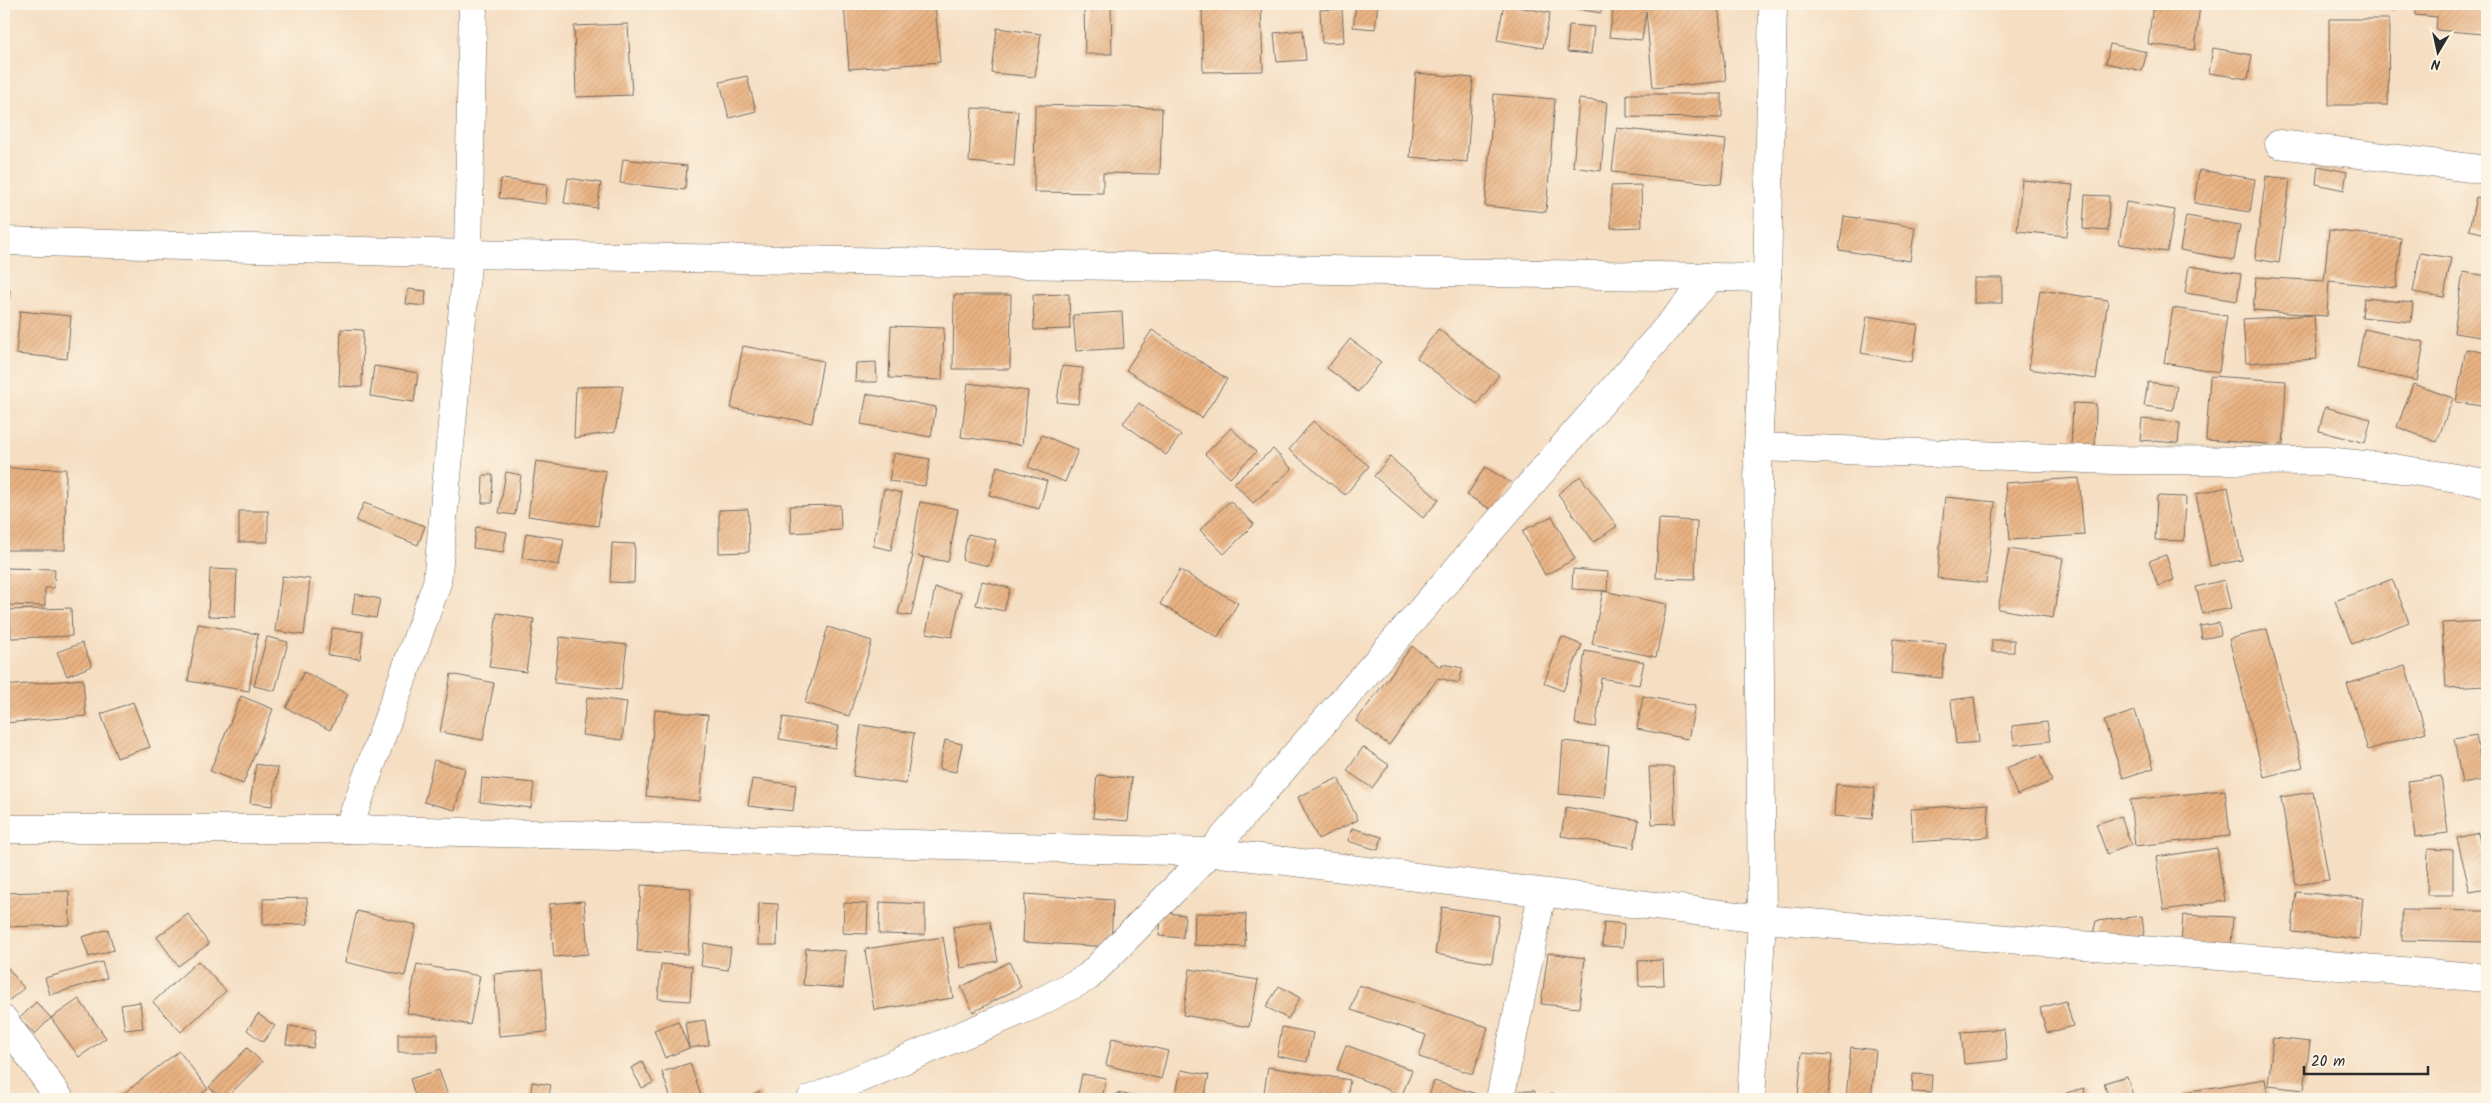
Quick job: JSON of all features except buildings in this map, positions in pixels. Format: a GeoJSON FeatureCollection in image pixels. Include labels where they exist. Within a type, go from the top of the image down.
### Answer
{"type":"FeatureCollection","features":[{"type":"Feature","properties":{"kind":"street"},"geometry":{"type":"LineString","coordinates":[[348,829],[437,583],[468,254],[473,4]]}},
{"type":"Feature","properties":{"kind":"street"},"geometry":{"type":"LineString","coordinates":[[1751,1099],[1762,919],[1758,447],[1767,278],[1773,4]]}},
{"type":"Feature","properties":{"kind":"street"},"geometry":{"type":"LineString","coordinates":[[2279,144],[2487,170]]}},
{"type":"Feature","properties":{"kind":"street"},"geometry":{"type":"LineString","coordinates":[[4,241],[468,254],[1767,278]]}},
{"type":"Feature","properties":{"kind":"street"},"geometry":{"type":"LineString","coordinates":[[811,1099],[1034,1005],[1088,977],[1211,852],[1710,278]]}},
{"type":"Feature","properties":{"kind":"street"},"geometry":{"type":"LineString","coordinates":[[1758,447],[2113,460],[2326,461],[2394,468],[2487,483]]}},
{"type":"Feature","properties":{"kind":"street"},"geometry":{"type":"LineString","coordinates":[[4,829],[348,829],[1211,852],[1542,894],[1762,919],[2487,978]]}},
{"type":"Feature","properties":{"kind":"street"},"geometry":{"type":"LineString","coordinates":[[1500,1099],[1542,894]]}},
{"type":"Feature","properties":{"kind":"street"},"geometry":{"type":"LineString","coordinates":[[4,1020],[60,1099]]}}]}
